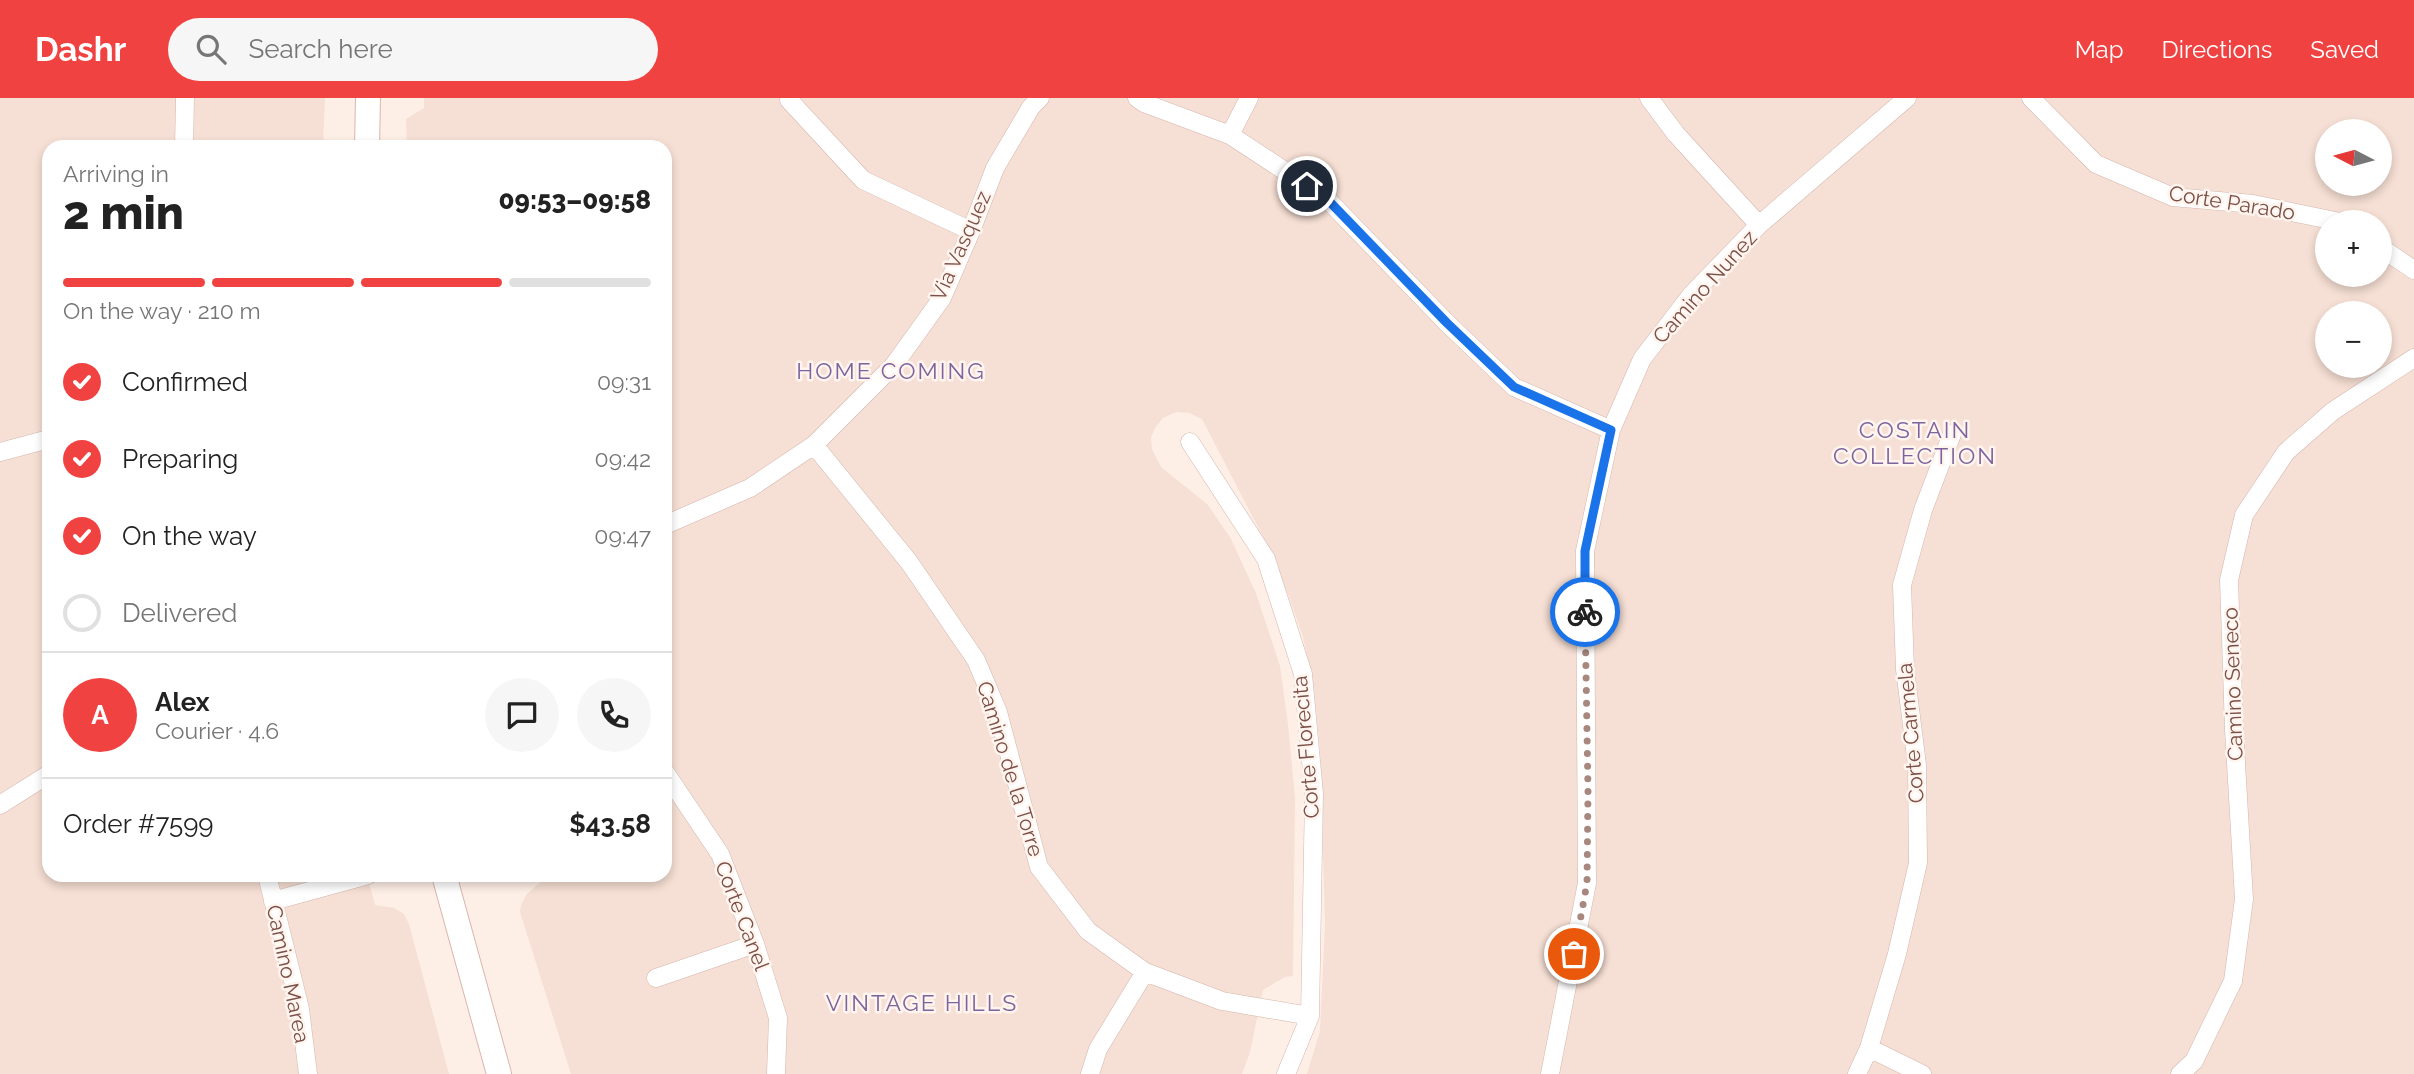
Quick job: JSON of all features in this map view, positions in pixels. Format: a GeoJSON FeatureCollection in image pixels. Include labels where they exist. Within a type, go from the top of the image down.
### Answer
{"type":"FeatureCollection","features":[{"type":"Feature","properties":{"kind":"main road"},"geometry":{"type":"LineString","coordinates":[[368,98],[368,140]]}},
{"type":"Feature","properties":{"kind":"main road"},"geometry":{"type":"LineString","coordinates":[[446,882],[499,1074]]}},
{"type":"Feature","properties":{"kind":"street"},"geometry":{"type":"LineString","coordinates":[[184,140],[185,98]]}},
{"type":"Feature","properties":{"kind":"street","name":"Via Vasquez"},"geometry":{"type":"LineString","coordinates":[[672,522],[750,488],[814,445],[894,365],[942,298],[995,167],[1031,107],[1040,98]]}},
{"type":"Feature","properties":{"kind":"street"},"geometry":{"type":"LineString","coordinates":[[1137,98],[1230,135],[1326,198],[1447,323],[1514,387],[1611,430]]}},
{"type":"Feature","properties":{"kind":"street"},"geometry":{"type":"LineString","coordinates":[[1230,135],[1249,98]]}},
{"type":"Feature","properties":{"kind":"street"},"geometry":{"type":"LineString","coordinates":[[1649,98],[1676,134],[1759,225]]}},
{"type":"Feature","properties":{"kind":"street","name":"Camino Nunez"},"geometry":{"type":"LineString","coordinates":[[1550,1074],[1587,883],[1585,551],[1611,430],[1642,359],[1692,294],[1759,225],[1907,98]]}},
{"type":"Feature","properties":{"kind":"street","name":"Corte Parado"},"geometry":{"type":"LineString","coordinates":[[2031,98],[2096,164],[2172,197],[2253,204],[2315,217]]}},
{"type":"Feature","properties":{"kind":"street"},"geometry":{"type":"LineString","coordinates":[[789,100],[863,180],[971,231]]}},
{"type":"Feature","properties":{"kind":"street"},"geometry":{"type":"LineString","coordinates":[[2392,255],[2414,270]]}},
{"type":"Feature","properties":{"kind":"street","name":"Camino Seneco"},"geometry":{"type":"LineString","coordinates":[[2180,1074],[2194,1061],[2233,981],[2244,899],[2229,580],[2244,515],[2286,452],[2333,411],[2414,358]]}},
{"type":"Feature","properties":{"kind":"street","name":"Corte Carmela"},"geometry":{"type":"LineString","coordinates":[[1857,1074],[1869,1048],[1897,954],[1918,863],[1917,765],[1905,669],[1902,585],[1923,510],[1952,434]]}},
{"type":"Feature","properties":{"kind":"street"},"geometry":{"type":"LineString","coordinates":[[0,452],[42,441]]}},
{"type":"Feature","properties":{"kind":"street","name":"Corte Florecita"},"geometry":{"type":"LineString","coordinates":[[1189,442],[1266,559],[1303,674],[1314,794],[1310,1016],[1286,1074]]}},
{"type":"Feature","properties":{"kind":"street","name":"Camino de la Torre"},"geometry":{"type":"LineString","coordinates":[[814,445],[909,562],[976,660],[998,712],[1039,867],[1088,931],[1145,972],[1222,1001],[1310,1016]]}},
{"type":"Feature","properties":{"kind":"street"},"geometry":{"type":"LineString","coordinates":[[0,804],[42,778]]}},
{"type":"Feature","properties":{"kind":"street","name":"Corte Canel"},"geometry":{"type":"LineString","coordinates":[[672,782],[720,854],[755,944],[778,1018],[776,1074]]}},
{"type":"Feature","properties":{"kind":"street","name":"Camino Marea"},"geometry":{"type":"LineString","coordinates":[[269,882],[300,1009],[308,1074]]}},
{"type":"Feature","properties":{"kind":"street"},"geometry":{"type":"LineString","coordinates":[[273,901],[342,882]]}},
{"type":"Feature","properties":{"kind":"street"},"geometry":{"type":"LineString","coordinates":[[656,978],[755,944]]}},
{"type":"Feature","properties":{"kind":"street"},"geometry":{"type":"LineString","coordinates":[[1090,1074],[1098,1049],[1145,972]]}},
{"type":"Feature","properties":{"kind":"street"},"geometry":{"type":"LineString","coordinates":[[1869,1048],[1922,1074]]}},
{"type":"Feature","properties":{"kind":"shaded area"},"geometry":{"type":"Polygon","coordinates":[[[0,98],[325,98],[323,140],[42,140],[42,882],[369,882],[375,905],[394,908],[404,914],[409,924],[449,1074],[0,1074],[0,98]]]}},
{"type":"Feature","properties":{"kind":"shaded area","name":"COSTAIN COLLECTION"},"geometry":{"type":"Polygon","coordinates":[[[424,98],[2414,98],[2414,1074],[1307,1074],[1320,1031],[1325,923],[1320,751],[1314,692],[1303,637],[1262,535],[1202,419],[1189,413],[1176,412],[1163,418],[1155,428],[1151,437],[1152,449],[1161,467],[1207,504],[1230,537],[1256,593],[1280,666],[1288,724],[1295,798],[1293,976],[1285,977],[1263,990],[1250,1052],[1242,1074],[571,1074],[520,912],[526,895],[542,882],[672,882],[672,140],[407,140],[406,119],[424,108],[424,98]]]}},
{"type":"Feature","properties":{"kind":"way so far"},"geometry":{"type":"LineString","coordinates":[[1574,954],[1587,883],[1585,612]]}},
{"type":"Feature","properties":{"kind":"district","name":"HOME COMING"},"geometry":{"type":"Point","coordinates":[891,371]}},
{"type":"Feature","properties":{"kind":"district","name":"COSTAIN COLLECTION"},"geometry":{"type":"Point","coordinates":[1915,443]}},
{"type":"Feature","properties":{"kind":"district","name":"VINTAGE HILLS"},"geometry":{"type":"Point","coordinates":[922,1003]}},
{"type":"Feature","properties":{"kind":"route"},"geometry":{"type":"LineString","coordinates":[[1307,186],[1326,198],[1447,323],[1514,387],[1611,430],[1585,551],[1585,612]]}}]}
